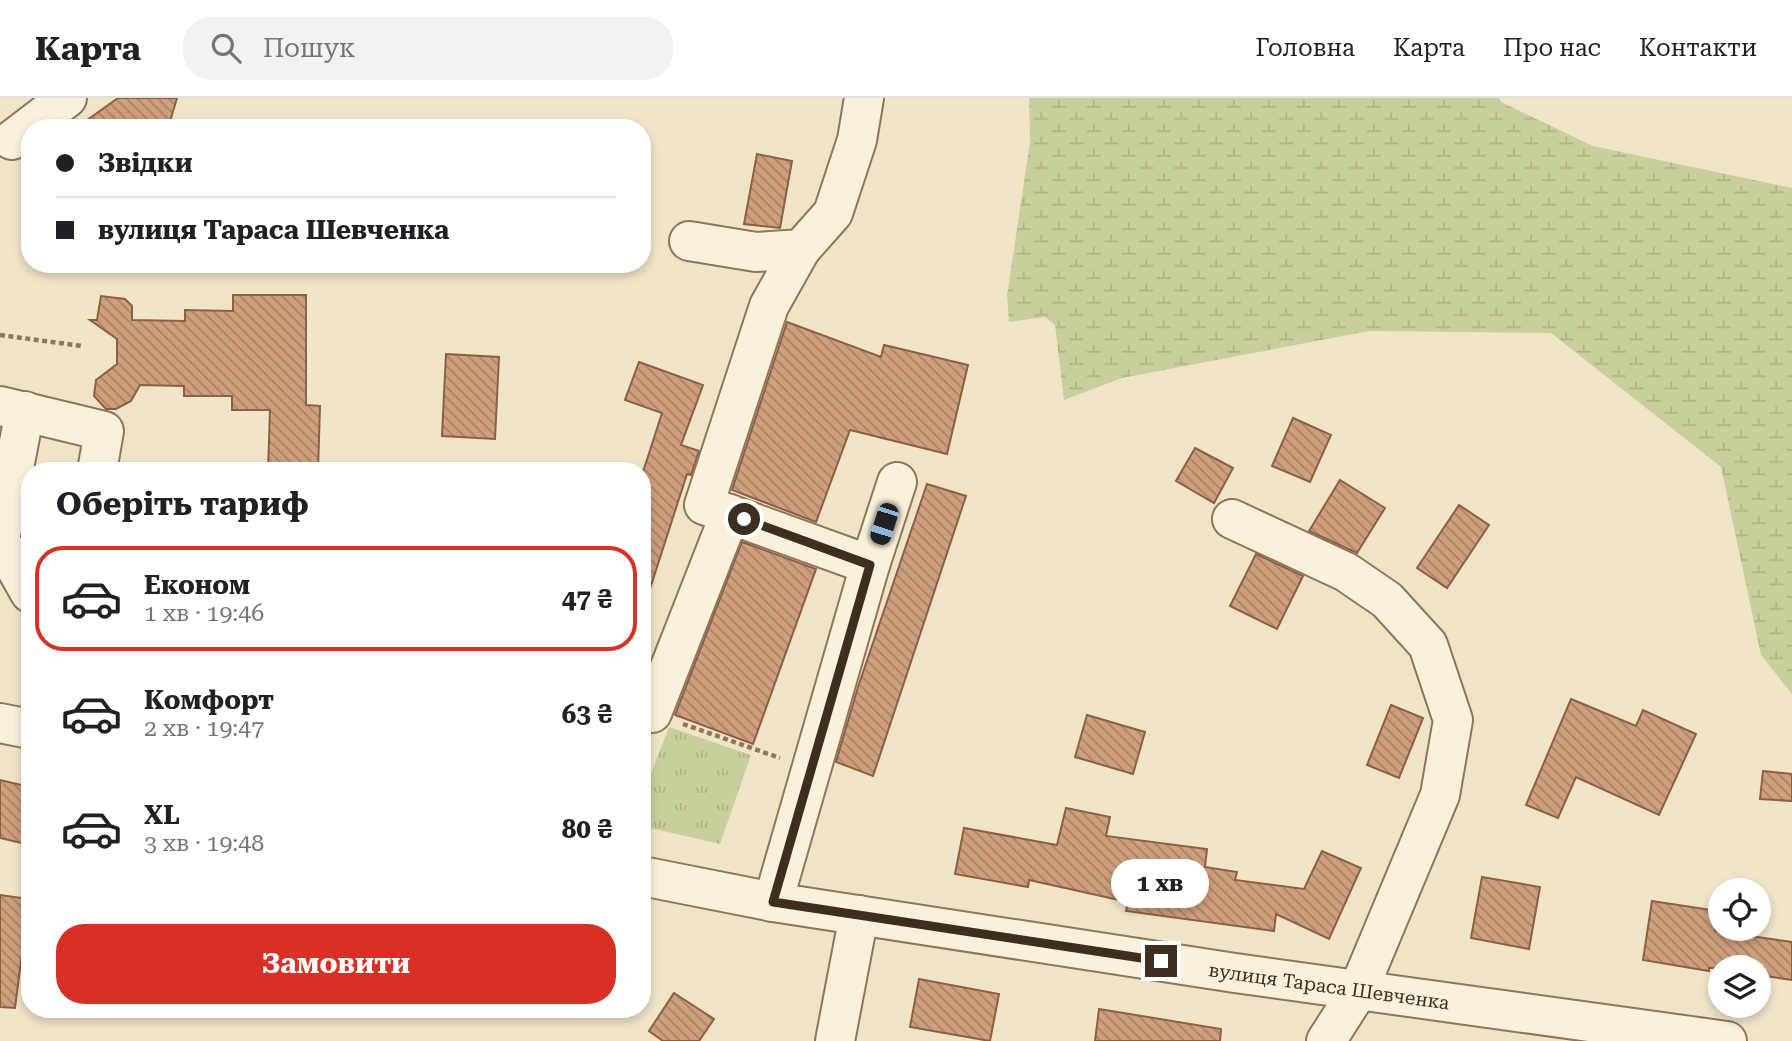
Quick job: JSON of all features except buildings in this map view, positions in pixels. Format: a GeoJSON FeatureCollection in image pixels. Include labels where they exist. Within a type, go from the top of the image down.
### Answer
{"type":"FeatureCollection","features":[{"type":"Feature","properties":{"kind":"street"},"geometry":{"type":"LineString","coordinates":[[40,119],[67,98]]}},
{"type":"Feature","properties":{"kind":"street"},"geometry":{"type":"LineString","coordinates":[[864,98],[857,140],[833,213],[801,248],[769,306],[704,505],[870,565]]}},
{"type":"Feature","properties":{"kind":"street"},"geometry":{"type":"LineString","coordinates":[[12,140],[21,133]]}},
{"type":"Feature","properties":{"kind":"street"},"geometry":{"type":"LineString","coordinates":[[689,241],[756,253],[801,248]]}},
{"type":"Feature","properties":{"kind":"street"},"geometry":{"type":"LineString","coordinates":[[21,577],[0,540],[12,409],[104,431],[99,462]]}},
{"type":"Feature","properties":{"kind":"street"},"geometry":{"type":"LineString","coordinates":[[773,902],[870,565],[897,482]]}},
{"type":"Feature","properties":{"kind":"street"},"geometry":{"type":"LineString","coordinates":[[652,713],[730,514]]}},
{"type":"Feature","properties":{"kind":"street"},"geometry":{"type":"LineString","coordinates":[[1232,519],[1346,572],[1387,600],[1428,645],[1453,720],[1440,795],[1358,991],[1326,1041]]}},
{"type":"Feature","properties":{"kind":"street"},"geometry":{"type":"LineString","coordinates":[[0,723],[21,727]]}},
{"type":"Feature","properties":{"kind":"street","name":"вулиця Тараса Шевченка"},"geometry":{"type":"LineString","coordinates":[[651,878],[773,902],[1358,991],[1727,1041]]}},
{"type":"Feature","properties":{"kind":"street"},"geometry":{"type":"LineString","coordinates":[[835,1041],[859,915]]}},
{"type":"Feature","properties":{"kind":"path"},"geometry":{"type":"LineString","coordinates":[[0,335],[82,346]]}},
{"type":"Feature","properties":{"kind":"path"},"geometry":{"type":"LineString","coordinates":[[652,713],[811,769]]}},
{"type":"Feature","properties":{"kind":"green space"},"geometry":{"type":"Polygon","coordinates":[[[1029,98],[1499,98],[1501,102],[1593,146],[1792,188],[1792,694],[1761,655],[1721,467],[1551,333],[1369,331],[1122,378],[1064,400],[1055,325],[1045,317],[1009,322],[1007,296],[1030,142],[1029,98]]]}},
{"type":"Feature","properties":{"kind":"green space"},"geometry":{"type":"Polygon","coordinates":[[[669,727],[751,755],[720,844],[651,828],[651,774],[669,727]]]}},
{"type":"Feature","properties":{"kind":"route"},"geometry":{"type":"LineString","coordinates":[[744,519],[870,565],[773,902],[1161,961]]}}]}
